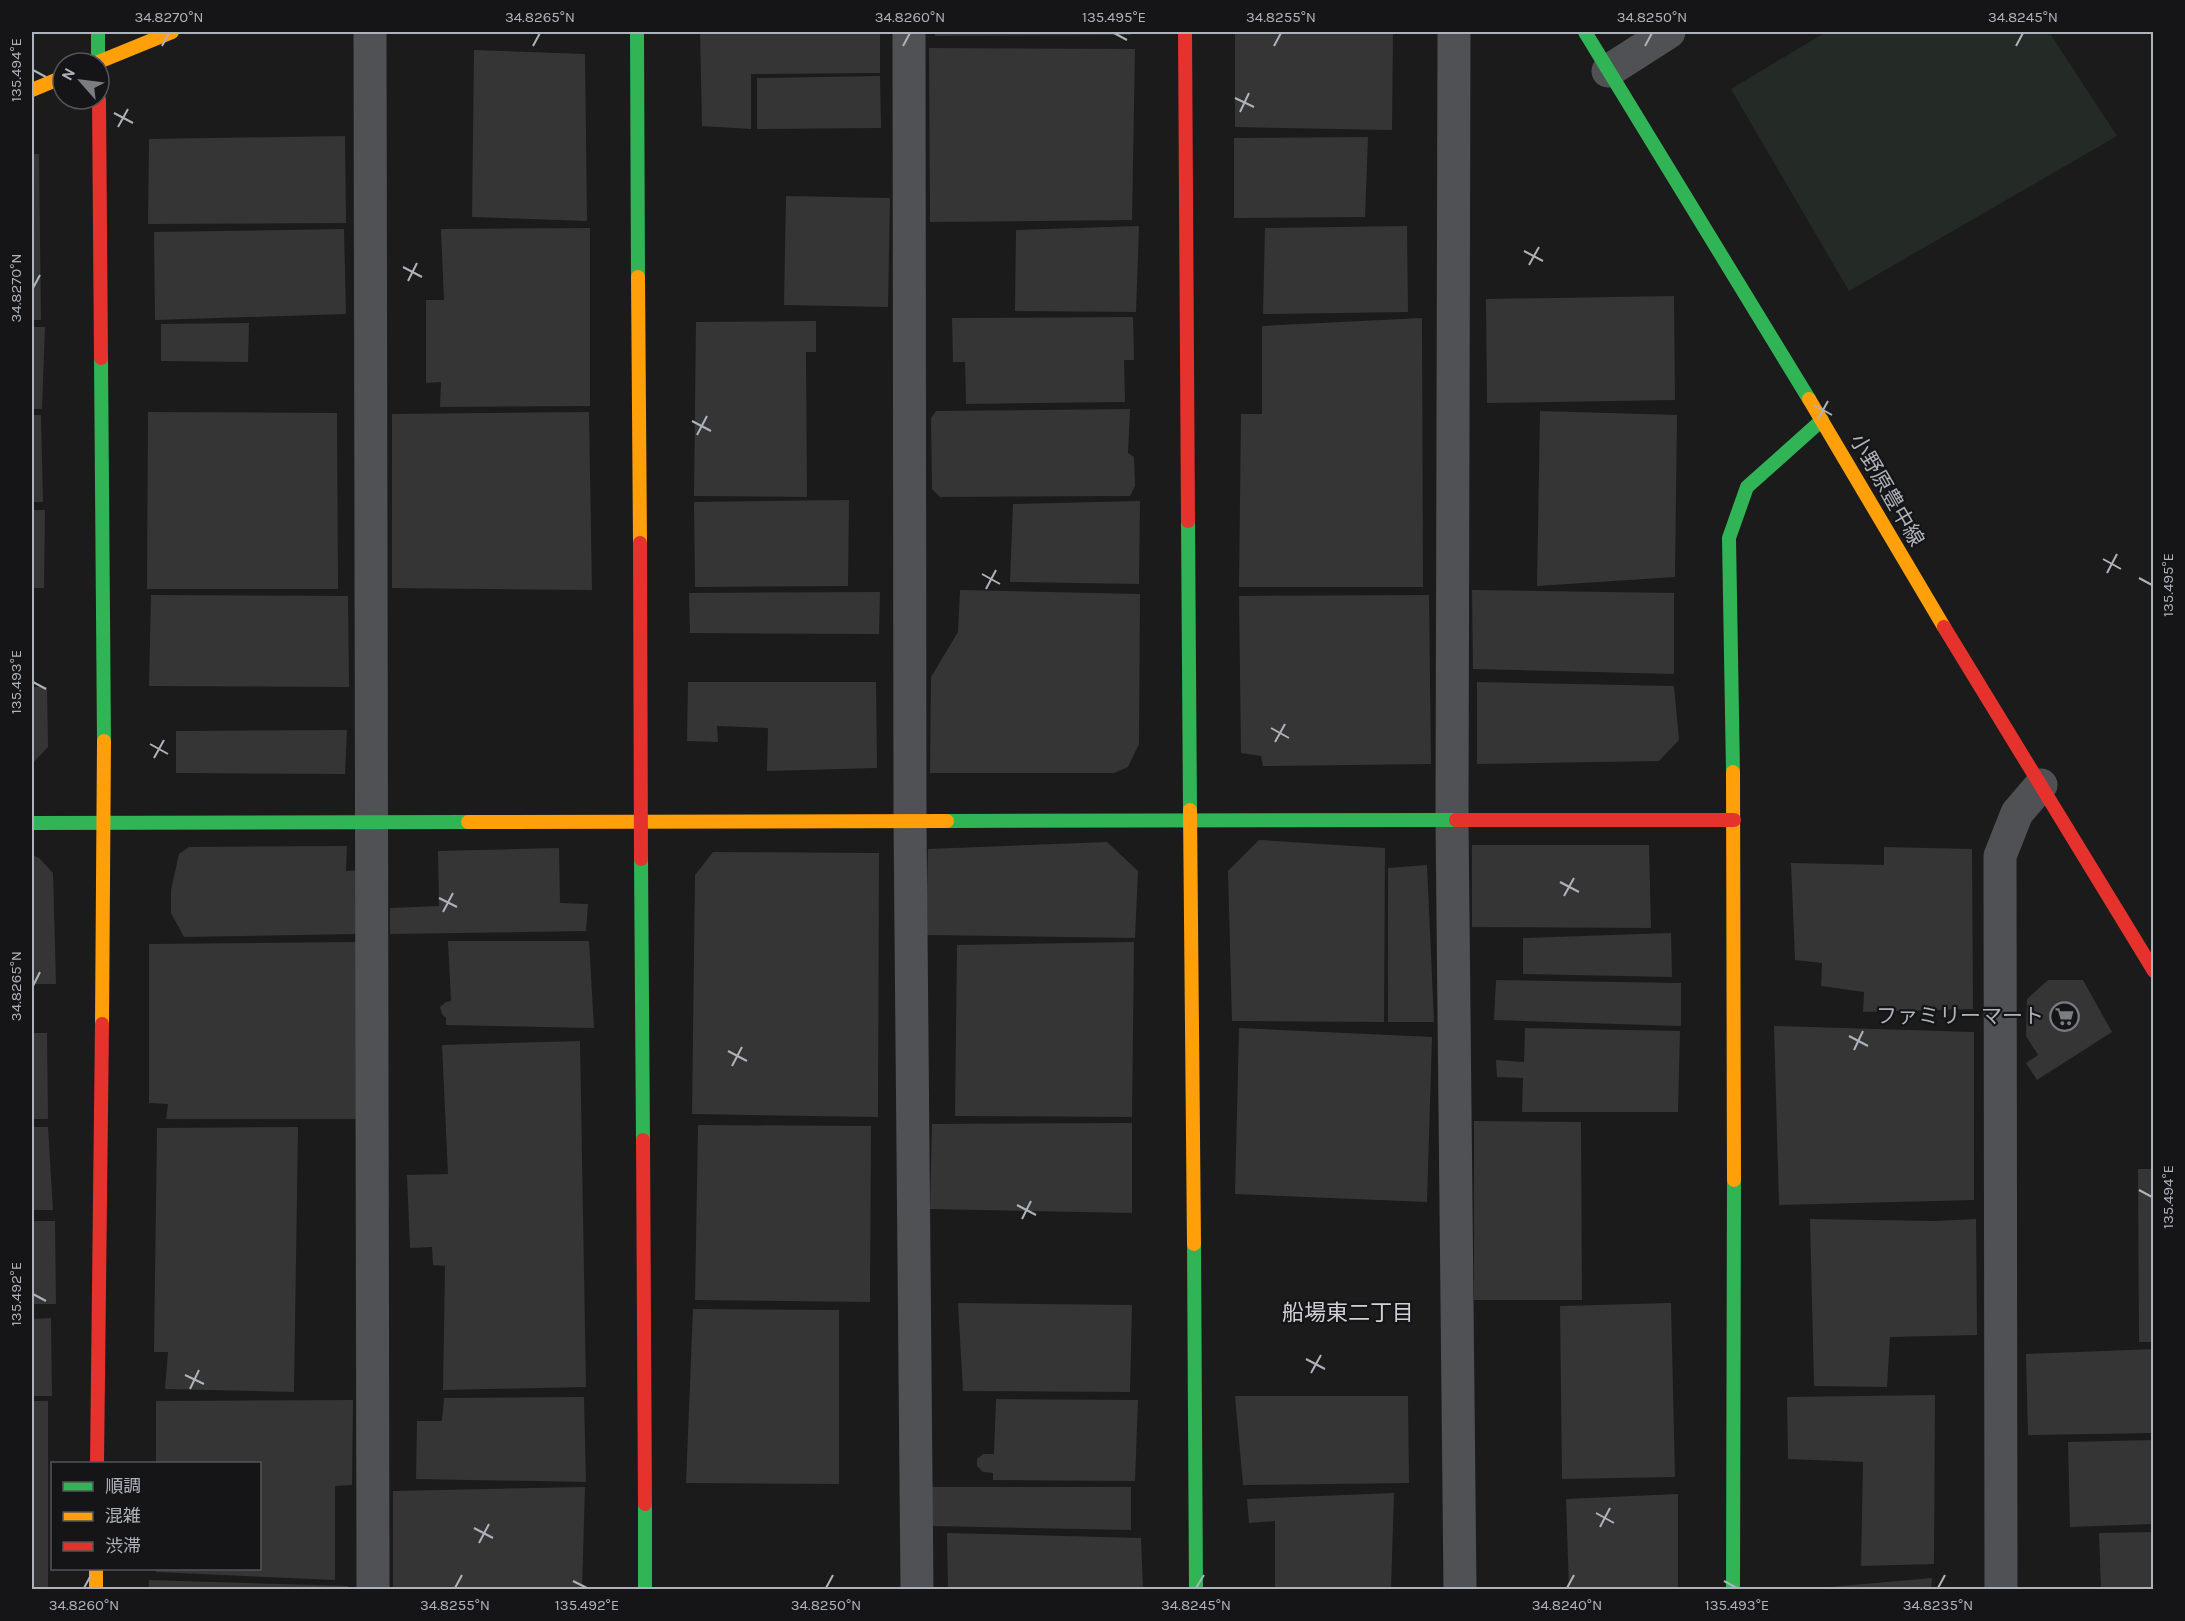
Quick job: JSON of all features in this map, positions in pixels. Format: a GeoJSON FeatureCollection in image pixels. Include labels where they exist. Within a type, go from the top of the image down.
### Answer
{"type":"FeatureCollection","features":[{"type":"Feature","properties":{"kind":"street"},"geometry":{"type":"LineString","coordinates":[[97,51],[98,32]]}},
{"type":"Feature","properties":{"kind":"street"},"geometry":{"type":"LineString","coordinates":[[111,57],[172,32]]}},
{"type":"Feature","properties":{"kind":"street"},"geometry":{"type":"LineString","coordinates":[[370,32],[373,1590]]}},
{"type":"Feature","properties":{"kind":"street"},"geometry":{"type":"LineString","coordinates":[[637,32],[645,1590]]}},
{"type":"Feature","properties":{"kind":"street"},"geometry":{"type":"LineString","coordinates":[[909,32],[910,821],[917,1590]]}},
{"type":"Feature","properties":{"kind":"street"},"geometry":{"type":"LineString","coordinates":[[1185,32],[1196,1590]]}},
{"type":"Feature","properties":{"kind":"street"},"geometry":{"type":"LineString","coordinates":[[1454,32],[1452,820],[1460,1590]]}},
{"type":"Feature","properties":{"kind":"street","name":"小野原豊中線"},"geometry":{"type":"LineString","coordinates":[[1585,32],[1822,420],[1944,628],[2154,970]]}},
{"type":"Feature","properties":{"kind":"street"},"geometry":{"type":"LineString","coordinates":[[1608,71],[1669,32]]}},
{"type":"Feature","properties":{"kind":"street"},"geometry":{"type":"LineString","coordinates":[[32,90],[51,82]]}},
{"type":"Feature","properties":{"kind":"street"},"geometry":{"type":"LineString","coordinates":[[98,1462],[105,823],[99,111]]}},
{"type":"Feature","properties":{"kind":"street"},"geometry":{"type":"LineString","coordinates":[[1733,1590],[1734,820],[1729,538],[1747,487],[1822,420]]}},
{"type":"Feature","properties":{"kind":"street"},"geometry":{"type":"LineString","coordinates":[[2001,1590],[2000,856],[2017,813],[2041,785]]}},
{"type":"Feature","properties":{"kind":"street"},"geometry":{"type":"LineString","coordinates":[[32,823],[1734,820]]}},
{"type":"Feature","properties":{"kind":"street"},"geometry":{"type":"LineString","coordinates":[[96,1570],[96,1590]]}},
{"type":"Feature","properties":{"kind":"shaded area"},"geometry":{"type":"Polygon","coordinates":[[[1826,32],[2049,32],[2117,136],[1849,291],[1731,89],[1826,32]]]}},
{"type":"Feature","properties":{"kind":"building"},"geometry":{"type":"Polygon","coordinates":[[[700,32],[880,32],[880,73],[751,74],[751,129],[702,126],[700,32]]]}},
{"type":"Feature","properties":{"kind":"building"},"geometry":{"type":"Polygon","coordinates":[[[935,32],[1131,32],[1131,35],[935,36],[935,32]]]}},
{"type":"Feature","properties":{"kind":"building"},"geometry":{"type":"Polygon","coordinates":[[[1235,32],[1393,32],[1392,130],[1235,127],[1235,32]]]}},
{"type":"Feature","properties":{"kind":"building"},"geometry":{"type":"Polygon","coordinates":[[[929,48],[1135,49],[1132,220],[930,222],[929,48]]]}},
{"type":"Feature","properties":{"kind":"building"},"geometry":{"type":"Polygon","coordinates":[[[474,50],[585,54],[587,221],[472,217],[474,50]]]}},
{"type":"Feature","properties":{"kind":"building"},"geometry":{"type":"Polygon","coordinates":[[[880,76],[881,128],[757,129],[757,78],[880,76]]]}},
{"type":"Feature","properties":{"kind":"building"},"geometry":{"type":"Polygon","coordinates":[[[345,136],[346,223],[148,224],[149,139],[345,136]]]}},
{"type":"Feature","properties":{"kind":"building"},"geometry":{"type":"Polygon","coordinates":[[[1368,137],[1365,217],[1234,218],[1234,138],[1368,137]]]}},
{"type":"Feature","properties":{"kind":"building"},"geometry":{"type":"Polygon","coordinates":[[[32,154],[39,154],[41,320],[32,320],[32,154]]]}},
{"type":"Feature","properties":{"kind":"building"},"geometry":{"type":"Polygon","coordinates":[[[786,196],[890,198],[888,307],[784,305],[786,196]]]}},
{"type":"Feature","properties":{"kind":"building"},"geometry":{"type":"Polygon","coordinates":[[[1139,226],[1136,312],[1015,311],[1016,230],[1139,226]]]}},
{"type":"Feature","properties":{"kind":"building"},"geometry":{"type":"Polygon","coordinates":[[[1407,226],[1408,312],[1263,314],[1265,228],[1407,226]]]}},
{"type":"Feature","properties":{"kind":"building"},"geometry":{"type":"Polygon","coordinates":[[[590,228],[590,406],[440,407],[441,382],[426,383],[426,300],[444,300],[441,229],[590,228]]]}},
{"type":"Feature","properties":{"kind":"building"},"geometry":{"type":"Polygon","coordinates":[[[344,229],[346,314],[155,320],[154,232],[344,229]]]}},
{"type":"Feature","properties":{"kind":"building"},"geometry":{"type":"Polygon","coordinates":[[[1674,296],[1675,400],[1487,403],[1486,299],[1674,296]]]}},
{"type":"Feature","properties":{"kind":"building"},"geometry":{"type":"Polygon","coordinates":[[[1133,317],[1134,360],[1124,360],[1125,402],[966,404],[965,362],[953,362],[952,318],[1133,317]]]}},
{"type":"Feature","properties":{"kind":"building"},"geometry":{"type":"Polygon","coordinates":[[[1422,318],[1423,587],[1239,587],[1241,414],[1262,414],[1262,326],[1422,318]]]}},
{"type":"Feature","properties":{"kind":"building"},"geometry":{"type":"Polygon","coordinates":[[[816,321],[816,352],[806,352],[807,497],[694,496],[696,322],[816,321]]]}},
{"type":"Feature","properties":{"kind":"building"},"geometry":{"type":"Polygon","coordinates":[[[249,323],[248,362],[161,361],[161,324],[249,323]]]}},
{"type":"Feature","properties":{"kind":"building"},"geometry":{"type":"Polygon","coordinates":[[[32,327],[45,327],[42,409],[32,409],[32,327]]]}},
{"type":"Feature","properties":{"kind":"building"},"geometry":{"type":"Polygon","coordinates":[[[1130,409],[1128,453],[1134,457],[1135,486],[1130,496],[940,497],[932,489],[931,418],[936,411],[1130,409]]]}},
{"type":"Feature","properties":{"kind":"building"},"geometry":{"type":"Polygon","coordinates":[[[1540,411],[1677,415],[1675,577],[1537,586],[1540,411]]]}},
{"type":"Feature","properties":{"kind":"building"},"geometry":{"type":"Polygon","coordinates":[[[148,412],[337,413],[338,589],[147,589],[148,412]]]}},
{"type":"Feature","properties":{"kind":"building"},"geometry":{"type":"Polygon","coordinates":[[[589,412],[592,590],[392,588],[392,414],[589,412]]]}},
{"type":"Feature","properties":{"kind":"building"},"geometry":{"type":"Polygon","coordinates":[[[32,415],[41,415],[43,502],[32,502],[32,415]]]}},
{"type":"Feature","properties":{"kind":"building"},"geometry":{"type":"Polygon","coordinates":[[[849,500],[848,586],[695,587],[694,502],[849,500]]]}},
{"type":"Feature","properties":{"kind":"building"},"geometry":{"type":"Polygon","coordinates":[[[1140,501],[1139,584],[1010,582],[1013,504],[1140,501]]]}},
{"type":"Feature","properties":{"kind":"building"},"geometry":{"type":"Polygon","coordinates":[[[32,510],[45,510],[44,588],[32,588],[32,510]]]}},
{"type":"Feature","properties":{"kind":"building"},"geometry":{"type":"Polygon","coordinates":[[[960,590],[1140,594],[1139,744],[1128,767],[1114,773],[930,773],[931,677],[958,632],[960,590]]]}},
{"type":"Feature","properties":{"kind":"building"},"geometry":{"type":"Polygon","coordinates":[[[1472,590],[1674,593],[1674,674],[1473,669],[1472,590]]]}},
{"type":"Feature","properties":{"kind":"building"},"geometry":{"type":"Polygon","coordinates":[[[880,592],[879,634],[690,633],[689,593],[880,592]]]}},
{"type":"Feature","properties":{"kind":"building"},"geometry":{"type":"Polygon","coordinates":[[[151,595],[348,596],[349,687],[149,686],[151,595]]]}},
{"type":"Feature","properties":{"kind":"building"},"geometry":{"type":"Polygon","coordinates":[[[1429,595],[1431,764],[1263,766],[1261,756],[1241,753],[1239,596],[1429,595]]]}},
{"type":"Feature","properties":{"kind":"building"},"geometry":{"type":"Polygon","coordinates":[[[688,682],[876,682],[877,768],[767,771],[768,728],[717,726],[718,742],[687,741],[688,682]]]}},
{"type":"Feature","properties":{"kind":"building"},"geometry":{"type":"Polygon","coordinates":[[[1477,682],[1674,686],[1679,740],[1659,761],[1477,764],[1477,682]]]}},
{"type":"Feature","properties":{"kind":"building"},"geometry":{"type":"Polygon","coordinates":[[[32,687],[47,687],[48,747],[32,764],[32,687]]]}},
{"type":"Feature","properties":{"kind":"building"},"geometry":{"type":"Polygon","coordinates":[[[347,730],[345,774],[176,773],[176,731],[347,730]]]}},
{"type":"Feature","properties":{"kind":"building"},"geometry":{"type":"Polygon","coordinates":[[[1259,840],[1385,848],[1384,1022],[1232,1021],[1228,871],[1259,840]]]}},
{"type":"Feature","properties":{"kind":"building"},"geometry":{"type":"Polygon","coordinates":[[[1107,842],[1138,871],[1135,938],[926,935],[928,849],[1107,842]]]}},
{"type":"Feature","properties":{"kind":"building"},"geometry":{"type":"Polygon","coordinates":[[[1472,845],[1649,845],[1651,928],[1472,927],[1472,845]]]}},
{"type":"Feature","properties":{"kind":"building"},"geometry":{"type":"Polygon","coordinates":[[[347,846],[346,871],[360,870],[358,934],[184,937],[171,913],[171,890],[179,854],[189,847],[347,846]]]}},
{"type":"Feature","properties":{"kind":"building"},"geometry":{"type":"Polygon","coordinates":[[[1884,847],[1972,849],[1973,1009],[1863,1012],[1864,992],[1821,986],[1822,963],[1795,960],[1791,863],[1884,865],[1884,847]]]}},
{"type":"Feature","properties":{"kind":"building"},"geometry":{"type":"Polygon","coordinates":[[[559,848],[560,903],[588,904],[586,931],[390,934],[390,908],[439,906],[438,851],[559,848]]]}},
{"type":"Feature","properties":{"kind":"building"},"geometry":{"type":"Polygon","coordinates":[[[713,852],[879,853],[878,1117],[692,1114],[695,875],[713,852]]]}},
{"type":"Feature","properties":{"kind":"building"},"geometry":{"type":"Polygon","coordinates":[[[32,855],[39,858],[53,873],[56,984],[32,984],[32,855]]]}},
{"type":"Feature","properties":{"kind":"building"},"geometry":{"type":"Polygon","coordinates":[[[1427,865],[1434,1022],[1388,1022],[1388,868],[1427,865]]]}},
{"type":"Feature","properties":{"kind":"building"},"geometry":{"type":"Polygon","coordinates":[[[1671,933],[1672,977],[1523,974],[1523,938],[1671,933]]]}},
{"type":"Feature","properties":{"kind":"building"},"geometry":{"type":"Polygon","coordinates":[[[448,941],[589,941],[594,1028],[446,1025],[446,1018],[440,1007],[451,1001],[448,941]]]}},
{"type":"Feature","properties":{"kind":"building"},"geometry":{"type":"Polygon","coordinates":[[[357,942],[359,1119],[166,1119],[168,1104],[149,1103],[149,944],[357,942]]]}},
{"type":"Feature","properties":{"kind":"building"},"geometry":{"type":"Polygon","coordinates":[[[1134,942],[1132,1117],[955,1116],[957,945],[1134,942]]]}},
{"type":"Feature","properties":{"kind":"building"},"geometry":{"type":"Polygon","coordinates":[[[1496,980],[1681,983],[1681,1026],[1494,1020],[1496,980]]]}},
{"type":"Feature","properties":{"kind":"building","name":"ファミリーマート"},"geometry":{"type":"Polygon","coordinates":[[[2048,980],[2083,980],[2112,1032],[2037,1080],[2026,1063],[2038,1055],[2026,1036],[2027,999],[2048,980]]]}},
{"type":"Feature","properties":{"kind":"building"},"geometry":{"type":"Polygon","coordinates":[[[1774,1026],[1974,1032],[1974,1200],[1779,1205],[1774,1026]]]}},
{"type":"Feature","properties":{"kind":"building"},"geometry":{"type":"Polygon","coordinates":[[[1239,1028],[1432,1037],[1427,1202],[1235,1194],[1239,1028]]]}},
{"type":"Feature","properties":{"kind":"building"},"geometry":{"type":"Polygon","coordinates":[[[1525,1028],[1680,1031],[1678,1112],[1522,1112],[1523,1078],[1497,1077],[1496,1060],[1524,1062],[1525,1028]]]}},
{"type":"Feature","properties":{"kind":"building"},"geometry":{"type":"Polygon","coordinates":[[[32,1033],[47,1033],[48,1119],[32,1119],[32,1033]]]}},
{"type":"Feature","properties":{"kind":"building"},"geometry":{"type":"Polygon","coordinates":[[[580,1041],[586,1387],[443,1390],[445,1266],[433,1265],[432,1247],[410,1248],[407,1175],[448,1174],[442,1045],[580,1041]]]}},
{"type":"Feature","properties":{"kind":"building"},"geometry":{"type":"Polygon","coordinates":[[[1474,1121],[1581,1122],[1582,1300],[1474,1300],[1474,1121]]]}},
{"type":"Feature","properties":{"kind":"building"},"geometry":{"type":"Polygon","coordinates":[[[1132,1123],[1132,1213],[930,1209],[932,1124],[1132,1123]]]}},
{"type":"Feature","properties":{"kind":"building"},"geometry":{"type":"Polygon","coordinates":[[[698,1125],[871,1126],[870,1302],[695,1300],[698,1125]]]}},
{"type":"Feature","properties":{"kind":"building"},"geometry":{"type":"Polygon","coordinates":[[[32,1127],[48,1127],[53,1210],[32,1210],[32,1127]]]}},
{"type":"Feature","properties":{"kind":"building"},"geometry":{"type":"Polygon","coordinates":[[[298,1127],[294,1392],[165,1389],[168,1352],[154,1352],[157,1128],[298,1127]]]}},
{"type":"Feature","properties":{"kind":"building"},"geometry":{"type":"Polygon","coordinates":[[[2138,1169],[2154,1169],[2154,1342],[2139,1342],[2138,1169]]]}},
{"type":"Feature","properties":{"kind":"building"},"geometry":{"type":"Polygon","coordinates":[[[1810,1219],[1935,1221],[1976,1219],[1977,1335],[1890,1337],[1887,1387],[1814,1386],[1810,1219]]]}},
{"type":"Feature","properties":{"kind":"building"},"geometry":{"type":"Polygon","coordinates":[[[32,1221],[55,1221],[56,1304],[32,1304],[32,1221]]]}},
{"type":"Feature","properties":{"kind":"building"},"geometry":{"type":"Polygon","coordinates":[[[958,1303],[1132,1305],[1130,1392],[963,1391],[958,1303]]]}},
{"type":"Feature","properties":{"kind":"building"},"geometry":{"type":"Polygon","coordinates":[[[1671,1303],[1675,1477],[1562,1479],[1560,1306],[1671,1303]]]}},
{"type":"Feature","properties":{"kind":"building"},"geometry":{"type":"Polygon","coordinates":[[[693,1309],[839,1310],[839,1484],[686,1483],[693,1309]]]}},
{"type":"Feature","properties":{"kind":"building"},"geometry":{"type":"Polygon","coordinates":[[[51,1318],[52,1396],[32,1396],[32,1319],[51,1318]]]}},
{"type":"Feature","properties":{"kind":"building"},"geometry":{"type":"Polygon","coordinates":[[[2154,1349],[2154,1433],[2028,1435],[2026,1354],[2154,1349]]]}},
{"type":"Feature","properties":{"kind":"building"},"geometry":{"type":"Polygon","coordinates":[[[1935,1395],[1934,1564],[1861,1566],[1863,1462],[1788,1459],[1787,1397],[1935,1395]]]}},
{"type":"Feature","properties":{"kind":"building"},"geometry":{"type":"Polygon","coordinates":[[[1235,1396],[1408,1396],[1409,1483],[1243,1485],[1235,1396]]]}},
{"type":"Feature","properties":{"kind":"building"},"geometry":{"type":"Polygon","coordinates":[[[584,1397],[586,1482],[416,1479],[417,1421],[442,1421],[444,1398],[584,1397]]]}},
{"type":"Feature","properties":{"kind":"building"},"geometry":{"type":"Polygon","coordinates":[[[996,1399],[1138,1400],[1135,1481],[993,1480],[993,1473],[983,1472],[977,1466],[977,1459],[983,1454],[994,1454],[996,1399]]]}},
{"type":"Feature","properties":{"kind":"building"},"geometry":{"type":"Polygon","coordinates":[[[353,1400],[352,1485],[335,1486],[335,1580],[156,1572],[156,1570],[261,1570],[261,1462],[156,1462],[156,1401],[353,1400]]]}},
{"type":"Feature","properties":{"kind":"building"},"geometry":{"type":"Polygon","coordinates":[[[32,1401],[48,1401],[48,1590],[32,1590],[32,1401]]]}},
{"type":"Feature","properties":{"kind":"building"},"geometry":{"type":"Polygon","coordinates":[[[2154,1440],[2154,1524],[2070,1527],[2068,1442],[2154,1440]]]}},
{"type":"Feature","properties":{"kind":"building"},"geometry":{"type":"Polygon","coordinates":[[[585,1487],[582,1590],[393,1590],[393,1491],[585,1487]]]}},
{"type":"Feature","properties":{"kind":"building"},"geometry":{"type":"Polygon","coordinates":[[[932,1487],[1131,1487],[1131,1530],[931,1526],[932,1487]]]}},
{"type":"Feature","properties":{"kind":"building"},"geometry":{"type":"Polygon","coordinates":[[[1394,1493],[1391,1590],[1275,1590],[1275,1521],[1249,1523],[1247,1499],[1394,1493]]]}},
{"type":"Feature","properties":{"kind":"building"},"geometry":{"type":"Polygon","coordinates":[[[1678,1494],[1678,1590],[1569,1590],[1566,1499],[1678,1494]]]}},
{"type":"Feature","properties":{"kind":"building"},"geometry":{"type":"Polygon","coordinates":[[[2154,1532],[2154,1590],[2101,1590],[2099,1533],[2154,1532]]]}},
{"type":"Feature","properties":{"kind":"building"},"geometry":{"type":"Polygon","coordinates":[[[947,1533],[1141,1538],[1143,1590],[948,1590],[947,1533]]]}},
{"type":"Feature","properties":{"kind":"building"},"geometry":{"type":"Polygon","coordinates":[[[1932,1578],[1931,1590],[1819,1590],[1819,1588],[1932,1578]]]}},
{"type":"Feature","properties":{"kind":"building"},"geometry":{"type":"Polygon","coordinates":[[[149,1580],[348,1586],[348,1590],[149,1590],[149,1580]]]}},
{"type":"Feature","properties":{"kind":"traffic: fast"},"geometry":{"type":"LineString","coordinates":[[98,32],[98,51]]}},
{"type":"Feature","properties":{"kind":"traffic: fast"},"geometry":{"type":"LineString","coordinates":[[637,32],[638,277]]}},
{"type":"Feature","properties":{"kind":"traffic: fast"},"geometry":{"type":"LineString","coordinates":[[1585,32],[1809,399]]}},
{"type":"Feature","properties":{"kind":"traffic: fast"},"geometry":{"type":"LineString","coordinates":[[101,358],[104,741]]}},
{"type":"Feature","properties":{"kind":"traffic: fast"},"geometry":{"type":"LineString","coordinates":[[1733,772],[1729,538],[1747,487],[1822,420]]}},
{"type":"Feature","properties":{"kind":"traffic: fast"},"geometry":{"type":"LineString","coordinates":[[1188,521],[1190,810]]}},
{"type":"Feature","properties":{"kind":"traffic: fast"},"geometry":{"type":"LineString","coordinates":[[947,821],[1456,820]]}},
{"type":"Feature","properties":{"kind":"traffic: fast"},"geometry":{"type":"LineString","coordinates":[[32,823],[468,822]]}},
{"type":"Feature","properties":{"kind":"traffic: fast"},"geometry":{"type":"LineString","coordinates":[[641,859],[643,1140]]}},
{"type":"Feature","properties":{"kind":"traffic: fast"},"geometry":{"type":"LineString","coordinates":[[1733,1590],[1734,1180]]}},
{"type":"Feature","properties":{"kind":"traffic: fast"},"geometry":{"type":"LineString","coordinates":[[1194,1244],[1196,1590]]}},
{"type":"Feature","properties":{"kind":"traffic: fast"},"geometry":{"type":"LineString","coordinates":[[645,1504],[645,1590]]}},
{"type":"Feature","properties":{"kind":"traffic: slow"},"geometry":{"type":"LineString","coordinates":[[111,57],[172,32]]}},
{"type":"Feature","properties":{"kind":"traffic: slow"},"geometry":{"type":"LineString","coordinates":[[32,90],[51,82]]}},
{"type":"Feature","properties":{"kind":"traffic: slow"},"geometry":{"type":"LineString","coordinates":[[638,277],[640,543]]}},
{"type":"Feature","properties":{"kind":"traffic: slow"},"geometry":{"type":"LineString","coordinates":[[1809,399],[1944,627]]}},
{"type":"Feature","properties":{"kind":"traffic: slow"},"geometry":{"type":"LineString","coordinates":[[102,1024],[104,741]]}},
{"type":"Feature","properties":{"kind":"traffic: slow"},"geometry":{"type":"LineString","coordinates":[[1733,772],[1734,1180]]}},
{"type":"Feature","properties":{"kind":"traffic: slow"},"geometry":{"type":"LineString","coordinates":[[1190,810],[1194,1244]]}},
{"type":"Feature","properties":{"kind":"traffic: slow"},"geometry":{"type":"LineString","coordinates":[[468,822],[947,821]]}},
{"type":"Feature","properties":{"kind":"traffic: slow"},"geometry":{"type":"LineString","coordinates":[[96,1570],[96,1590]]}},
{"type":"Feature","properties":{"kind":"traffic: jam"},"geometry":{"type":"LineString","coordinates":[[1185,32],[1188,521]]}},
{"type":"Feature","properties":{"kind":"traffic: jam"},"geometry":{"type":"LineString","coordinates":[[99,111],[101,358]]}},
{"type":"Feature","properties":{"kind":"traffic: jam"},"geometry":{"type":"LineString","coordinates":[[640,543],[641,859]]}},
{"type":"Feature","properties":{"kind":"traffic: jam"},"geometry":{"type":"LineString","coordinates":[[1944,627],[2154,971]]}},
{"type":"Feature","properties":{"kind":"traffic: jam"},"geometry":{"type":"LineString","coordinates":[[1456,820],[1734,820]]}},
{"type":"Feature","properties":{"kind":"traffic: jam"},"geometry":{"type":"LineString","coordinates":[[97,1462],[102,1024]]}},
{"type":"Feature","properties":{"kind":"traffic: jam"},"geometry":{"type":"LineString","coordinates":[[643,1140],[645,1504]]}},
{"type":"Feature","properties":{"kind":"place","name":"ファミリーマート"},"geometry":{"type":"Point","coordinates":[2065,1016]}},
{"type":"Feature","properties":{"kind":"district","name":"船場東二丁目"},"geometry":{"type":"Point","coordinates":[1348,1312]}}]}
